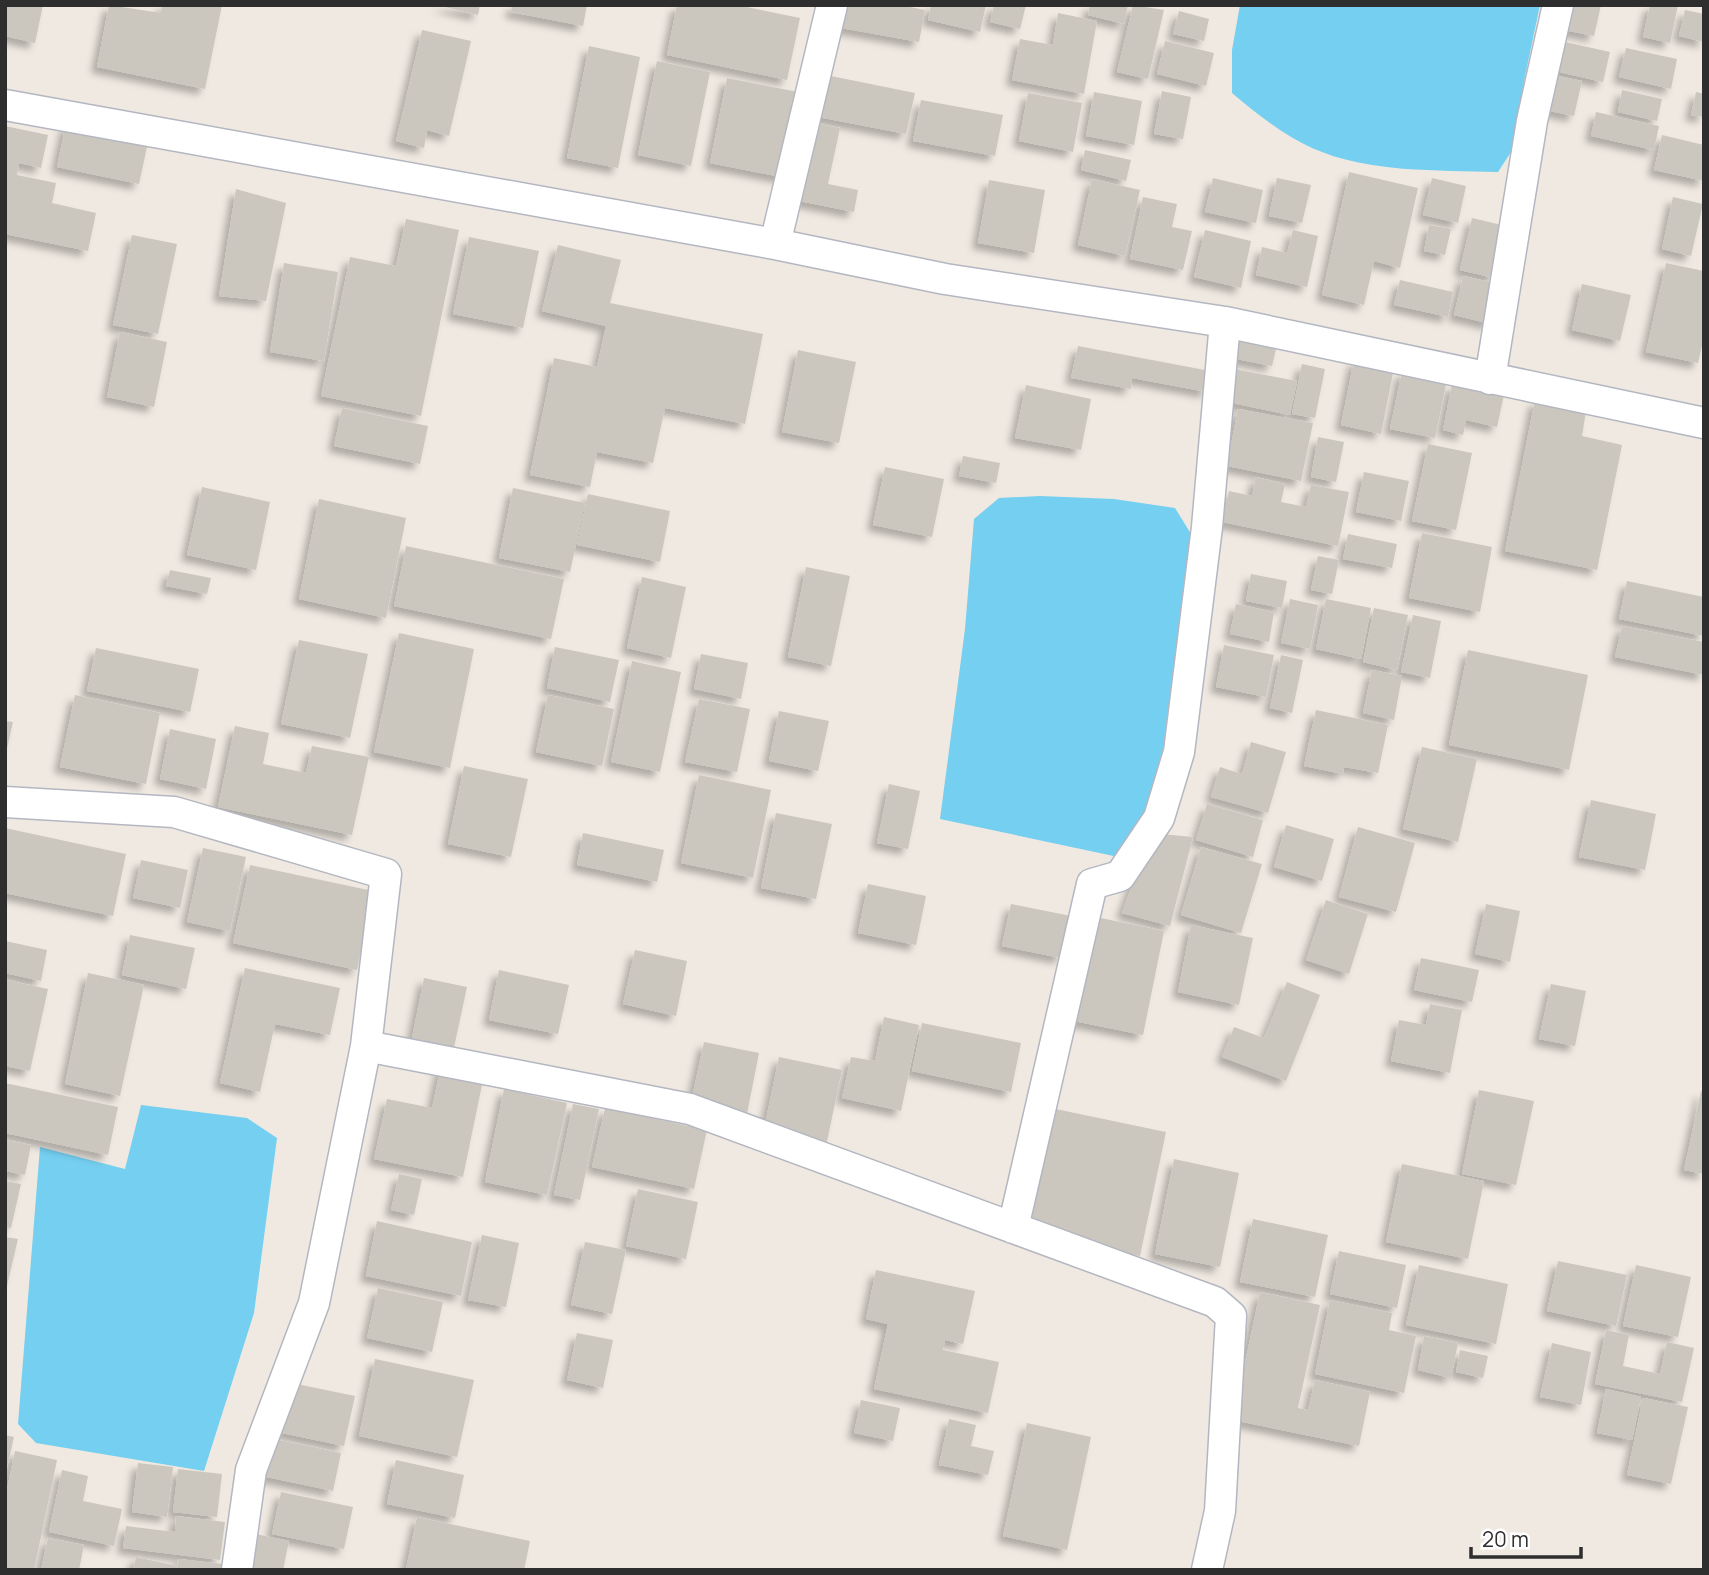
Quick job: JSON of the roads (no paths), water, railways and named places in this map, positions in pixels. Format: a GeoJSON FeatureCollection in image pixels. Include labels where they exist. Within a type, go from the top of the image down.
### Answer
{"type":"FeatureCollection","features":[{"type":"Feature","properties":{"kind":"street"},"geometry":{"type":"LineString","coordinates":[[775,244],[832,5]]}},
{"type":"Feature","properties":{"kind":"street"},"geometry":{"type":"LineString","coordinates":[[1490,379],[1532,121],[1558,5]]}},
{"type":"Feature","properties":{"kind":"street"},"geometry":{"type":"LineString","coordinates":[[5,105],[775,244],[945,279],[1225,322],[1704,423]]}},
{"type":"Feature","properties":{"kind":"street"},"geometry":{"type":"LineString","coordinates":[[1013,1228],[1092,884],[1121,876],[1159,818],[1178,752],[1207,527],[1225,322]]}},
{"type":"Feature","properties":{"kind":"street"},"geometry":{"type":"LineString","coordinates":[[5,802],[174,812],[386,874],[366,1046],[314,1303],[251,1470],[237,1570]]}},
{"type":"Feature","properties":{"kind":"street"},"geometry":{"type":"LineString","coordinates":[[366,1046],[690,1109],[1214,1302],[1231,1316],[1220,1511],[1207,1570]]}},
{"type":"Feature","properties":{"kind":"water"},"geometry":{"type":"Polygon","coordinates":[[[1240,5],[1540,5],[1513,149],[1498,172],[1379,166],[1356,162],[1312,148],[1270,123],[1232,93],[1232,50],[1240,5]]]}},
{"type":"Feature","properties":{"kind":"water"},"geometry":{"type":"Polygon","coordinates":[[[1040,496],[1114,499],[1175,508],[1196,542],[1172,717],[1145,811],[1123,858],[940,819],[965,629],[974,519],[999,498],[1040,496]]]}},
{"type":"Feature","properties":{"kind":"water"},"geometry":{"type":"Polygon","coordinates":[[[141,1105],[247,1118],[277,1138],[254,1313],[204,1471],[36,1443],[18,1424],[40,1147],[125,1169],[141,1105]]]}}]}
